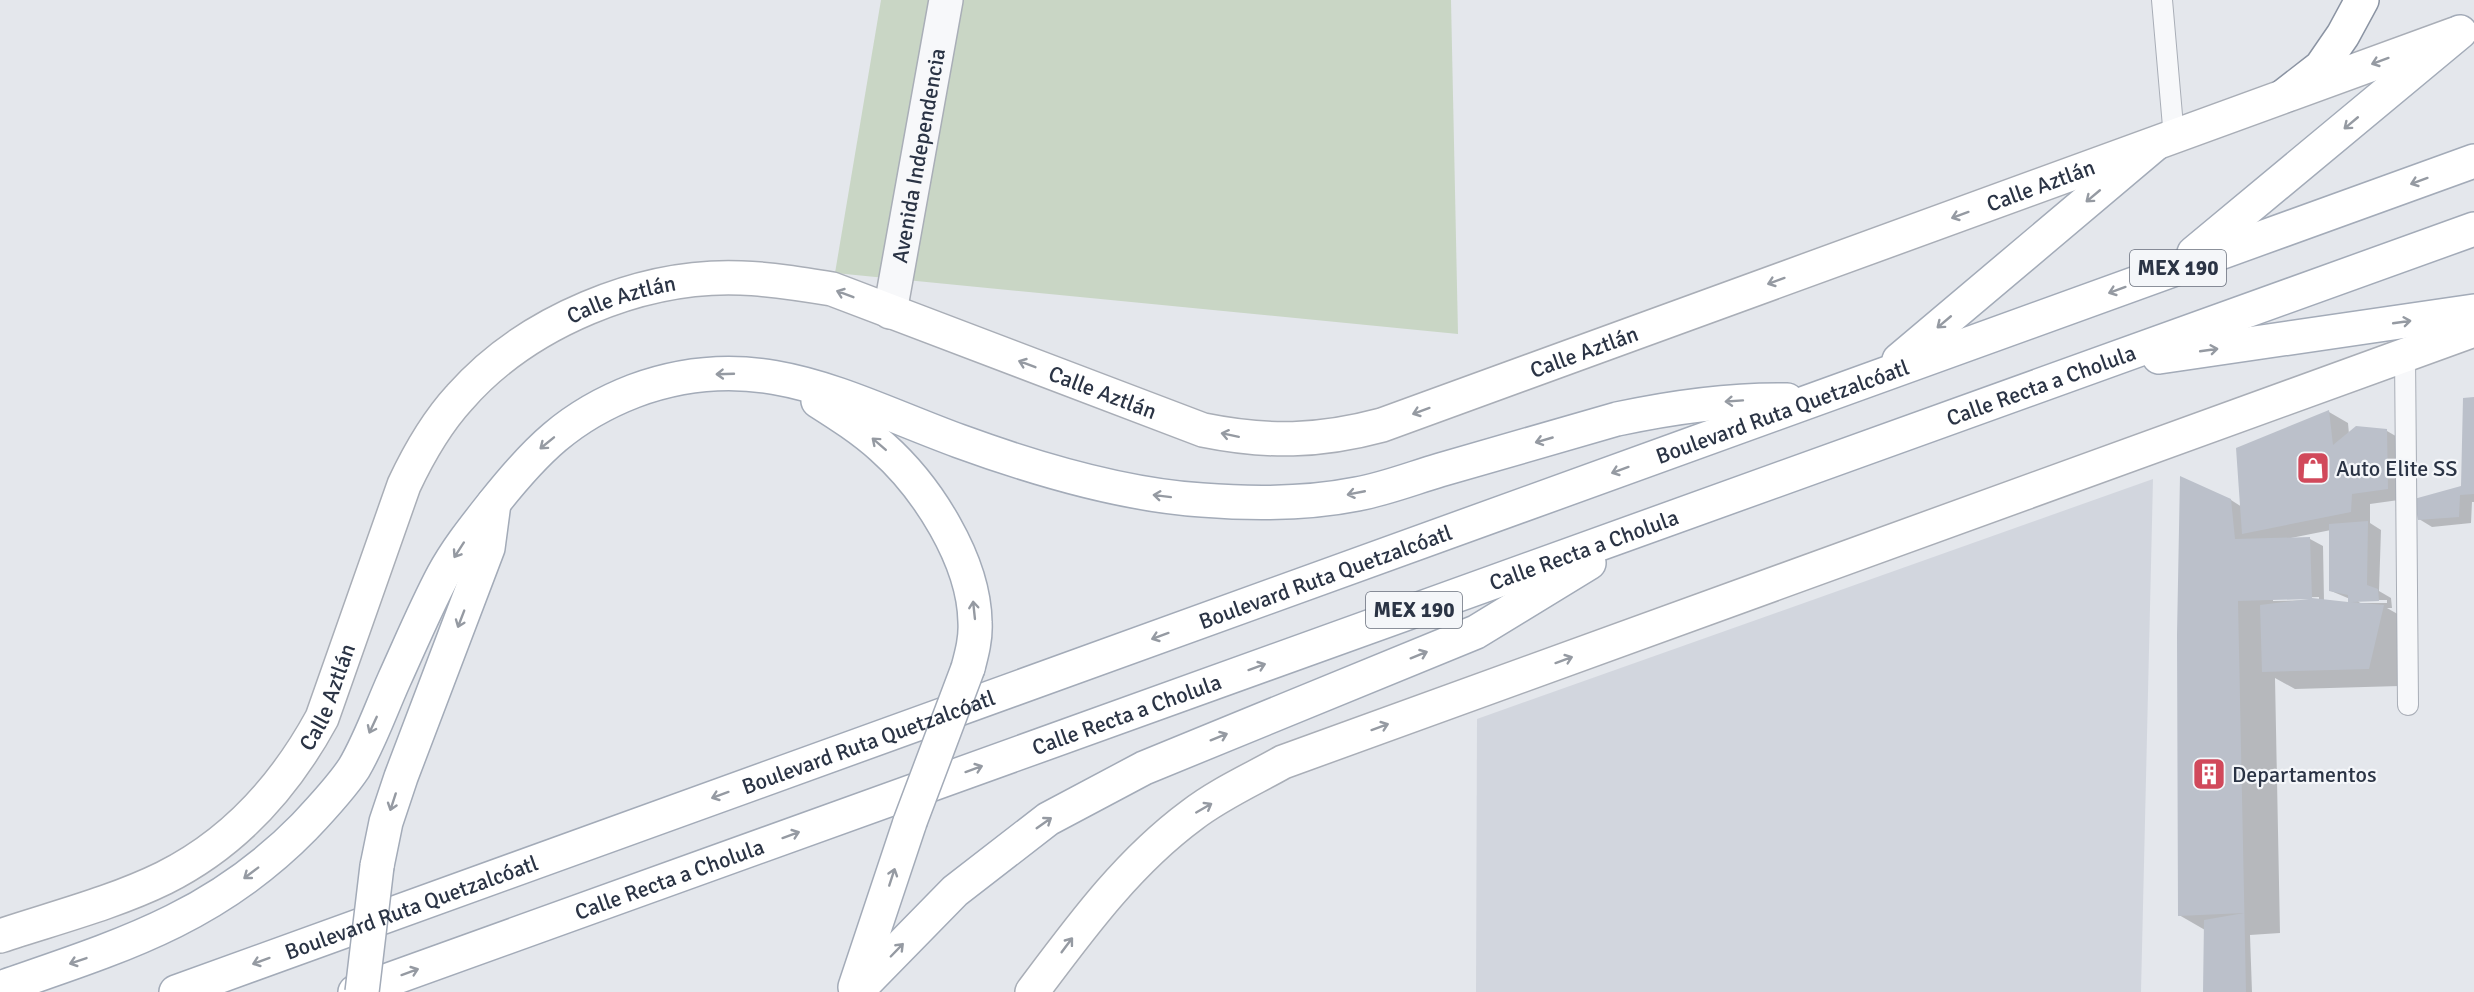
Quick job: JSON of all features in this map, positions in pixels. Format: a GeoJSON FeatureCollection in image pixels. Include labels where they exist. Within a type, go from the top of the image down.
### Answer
{"type":"FeatureCollection","features":[{"type":"Feature","properties":{"kind":"main road"},"geometry":{"type":"LineString","coordinates":[[2285,95],[2321,67],[2343,35],[2362,0]]}},
{"type":"Feature","properties":{"kind":"main road","name":"Calle Aztlán"},"geometry":{"type":"LineString","coordinates":[[0,936],[127,893],[164,878],[198,858],[260,807],[294,765],[322,718],[404,485],[421,451],[439,423],[483,373],[510,351],[575,313],[611,299],[693,280],[740,278],[786,281],[832,290],[1203,430],[1243,438],[1317,439],[1350,434],[1382,425],[2164,142],[2467,29]]}},
{"type":"Feature","properties":{"kind":"main road"},"geometry":{"type":"LineString","coordinates":[[2176,268],[2467,29]]}},
{"type":"Feature","properties":{"kind":"main road"},"geometry":{"type":"LineString","coordinates":[[1882,375],[2164,142]]}},
{"type":"Feature","properties":{"kind":"main road","name":"Boulevard Ruta Quetzalcóatl"},"geometry":{"type":"LineString","coordinates":[[176,992],[2474,161]]}},
{"type":"Feature","properties":{"kind":"main road","name":"Calle Recta a Cholula"},"geometry":{"type":"LineString","coordinates":[[355,992],[2474,229]]}},
{"type":"Feature","properties":{"kind":"main road"},"geometry":{"type":"LineString","coordinates":[[2089,368],[2474,311]]}},
{"type":"Feature","properties":{"kind":"main road"},"geometry":{"type":"LineString","coordinates":[[1032,992],[1130,868],[1192,814],[1283,762],[2474,330]]}},
{"type":"Feature","properties":{"kind":"main road"},"geometry":{"type":"LineString","coordinates":[[0,988],[116,948],[164,928],[210,903],[253,873],[290,841],[354,768],[445,572],[461,546],[516,474],[541,448],[570,425],[593,411],[634,392],[671,380],[708,374],[746,373],[784,377],[846,396],[966,444],[1056,471],[1146,494],[1201,500],[1256,502],[1307,500],[1358,494],[1617,419],[1659,410],[1758,399],[1814,400]]}},
{"type":"Feature","properties":{"kind":"main road"},"geometry":{"type":"LineString","coordinates":[[784,377],[860,429],[903,467],[926,496],[946,528],[957,551],[973,598],[975,634],[968,668],[910,822],[855,992]]}},
{"type":"Feature","properties":{"kind":"main road"},"geometry":{"type":"LineString","coordinates":[[362,992],[376,866],[386,822],[488,548],[494,503]]}},
{"type":"Feature","properties":{"kind":"main road"},"geometry":{"type":"LineString","coordinates":[[855,992],[955,891],[1048,819],[1144,768],[1476,632],[1651,525]]}},
{"type":"Feature","properties":{"kind":"street","name":"Avenida Independencia"},"geometry":{"type":"LineString","coordinates":[[890,312],[946,0]]}},
{"type":"Feature","properties":{"kind":"lane"},"geometry":{"type":"LineString","coordinates":[[2162,0],[2164,142]]}},
{"type":"Feature","properties":{"kind":"lane"},"geometry":{"type":"LineString","coordinates":[[2405,355],[2408,705]]}},
{"type":"Feature","properties":{"kind":"shaded area"},"geometry":{"type":"Polygon","coordinates":[[[2153,479],[2141,992],[1476,992],[1477,719],[2153,479]]]}},
{"type":"Feature","properties":{"kind":"green space"},"geometry":{"type":"Polygon","coordinates":[[[881,0],[1451,0],[1458,334],[835,273],[881,0]]]}},
{"type":"Feature","properties":{"kind":"building"},"geometry":{"type":"Polygon","coordinates":[[[2474,397],[2474,494],[2460,495],[2459,517],[2418,520],[2414,499],[2461,486],[2463,398],[2474,397]]]}},
{"type":"Feature","properties":{"kind":"building","name":"Auto Elite SS"},"geometry":{"type":"Polygon","coordinates":[[[2329,410],[2333,445],[2356,426],[2387,429],[2388,489],[2352,494],[2351,512],[2242,534],[2236,448],[2329,410]]]}},
{"type":"Feature","properties":{"kind":"building"},"geometry":{"type":"Polygon","coordinates":[[[2180,476],[2231,499],[2235,539],[2310,537],[2312,598],[2348,602],[2348,595],[2329,591],[2329,524],[2368,521],[2367,585],[2378,589],[2379,601],[2351,602],[2384,605],[2369,669],[2262,672],[2260,605],[2309,599],[2238,601],[2246,992],[2203,992],[2204,920],[2244,913],[2178,916],[2177,635],[2180,476]]]}},
{"type":"Feature","properties":{"kind":"place","name":"Auto Elite SS"},"geometry":{"type":"Point","coordinates":[2313,468]}},
{"type":"Feature","properties":{"kind":"place","name":"Departamentos"},"geometry":{"type":"Point","coordinates":[2209,774]}}]}
